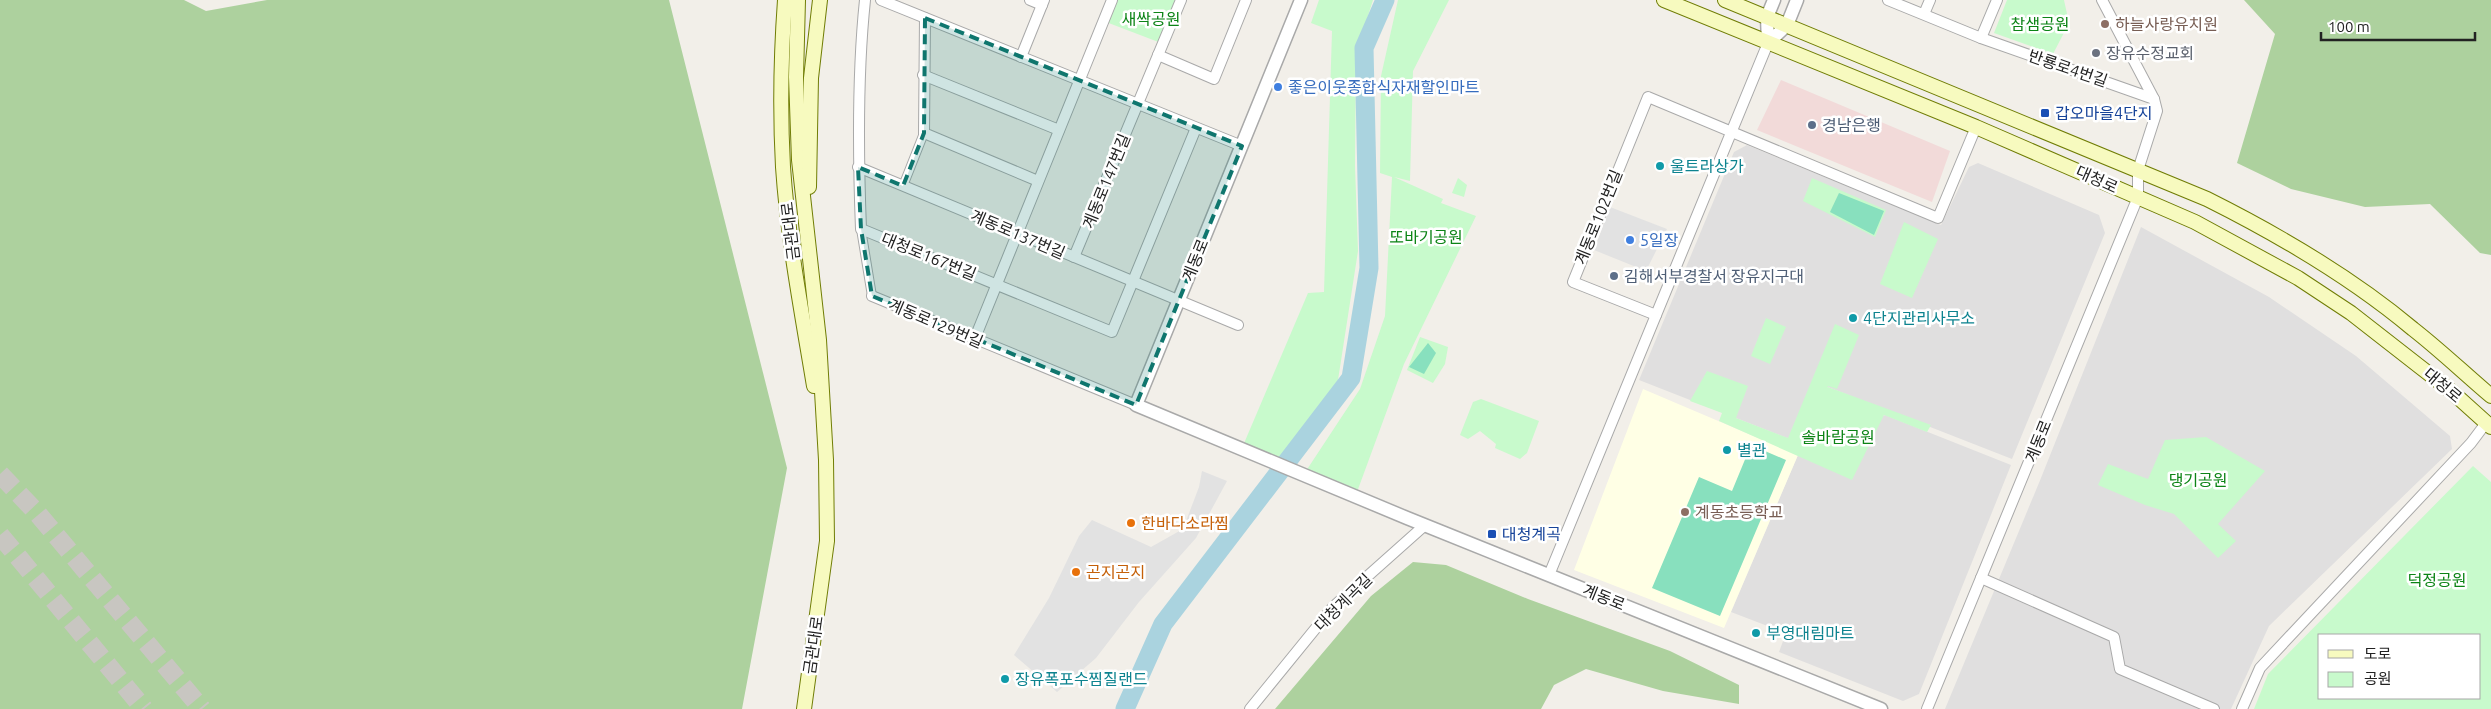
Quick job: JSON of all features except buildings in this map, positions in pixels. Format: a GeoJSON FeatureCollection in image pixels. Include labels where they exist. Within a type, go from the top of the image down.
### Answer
{"type":"FeatureCollection","features":[{"type":"Feature","properties":{"kind":"main road"},"geometry":{"type":"LineString","coordinates":[[780,0],[783,26]]}},
{"type":"Feature","properties":{"kind":"main road","name":"금관대로"},"geometry":{"type":"LineString","coordinates":[[785,0],[783,26],[783,159],[787,204],[792,249],[826,460]]}},
{"type":"Feature","properties":{"kind":"main road","name":"금관대로"},"geometry":{"type":"LineString","coordinates":[[798,0],[796,77],[799,160],[819,340],[826,460],[827,542],[804,709]]}},
{"type":"Feature","properties":{"kind":"main road"},"geometry":{"type":"LineString","coordinates":[[809,252],[811,78],[820,0]]}},
{"type":"Feature","properties":{"kind":"main road","name":"대청로"},"geometry":{"type":"LineString","coordinates":[[1664,0],[1976,127],[2195,222],[2298,278],[2397,347],[2489,425]]}},
{"type":"Feature","properties":{"kind":"main road","name":"대청로"},"geometry":{"type":"LineString","coordinates":[[1726,0],[2207,199],[2266,229],[2348,282],[2412,328],[2491,396]]}},
{"type":"Feature","properties":{"kind":"street","name":"계동로129번길"},"geometry":{"type":"LineString","coordinates":[[864,0],[860,46],[858,167],[861,229],[872,296],[1136,405]]}},
{"type":"Feature","properties":{"kind":"street"},"geometry":{"type":"LineString","coordinates":[[881,0],[1242,146]]}},
{"type":"Feature","properties":{"kind":"street"},"geometry":{"type":"LineString","coordinates":[[1021,57],[1043,2],[1030,0]]}},
{"type":"Feature","properties":{"kind":"street","name":"대청로167번길"},"geometry":{"type":"LineString","coordinates":[[974,338],[1112,0]]}},
{"type":"Feature","properties":{"kind":"street","name":"계동로147번길"},"geometry":{"type":"LineString","coordinates":[[1074,257],[1181,0]]}},
{"type":"Feature","properties":{"kind":"street"},"geometry":{"type":"LineString","coordinates":[[1158,55],[1214,79],[1246,0]]}},
{"type":"Feature","properties":{"kind":"street","name":"계동로"},"geometry":{"type":"LineString","coordinates":[[1302,0],[1136,405],[1251,454],[1881,709]]}},
{"type":"Feature","properties":{"kind":"street"},"geometry":{"type":"LineString","coordinates":[[1549,575],[1768,43],[1768,17],[1774,0]]}},
{"type":"Feature","properties":{"kind":"street"},"geometry":{"type":"LineString","coordinates":[[1768,43],[1786,25],[1797,0]]}},
{"type":"Feature","properties":{"kind":"street","name":"반룡로4번길"},"geometry":{"type":"LineString","coordinates":[[1888,0],[1981,38],[2154,99]]}},
{"type":"Feature","properties":{"kind":"street"},"geometry":{"type":"LineString","coordinates":[[1924,14],[1930,0]]}},
{"type":"Feature","properties":{"kind":"street"},"geometry":{"type":"LineString","coordinates":[[1981,38],[1997,0]]}},
{"type":"Feature","properties":{"kind":"street"},"geometry":{"type":"LineString","coordinates":[[2102,0],[2154,99]]}},
{"type":"Feature","properties":{"kind":"street"},"geometry":{"type":"LineString","coordinates":[[903,186],[924,134],[923,75],[925,18]]}},
{"type":"Feature","properties":{"kind":"street"},"geometry":{"type":"LineString","coordinates":[[923,75],[1059,130]]}},
{"type":"Feature","properties":{"kind":"street","name":"계동로102번길"},"geometry":{"type":"LineString","coordinates":[[1656,315],[1573,282],[1648,97],[1732,132]]}},
{"type":"Feature","properties":{"kind":"street","name":"계동로"},"geometry":{"type":"LineString","coordinates":[[1927,709],[2138,197],[2138,170],[2157,111],[2154,99]]}},
{"type":"Feature","properties":{"kind":"street"},"geometry":{"type":"LineString","coordinates":[[1732,132],[1938,218],[1976,127]]}},
{"type":"Feature","properties":{"kind":"street"},"geometry":{"type":"LineString","coordinates":[[997,283],[1112,332],[1196,128]]}},
{"type":"Feature","properties":{"kind":"street"},"geometry":{"type":"LineString","coordinates":[[924,134],[1038,181]]}},
{"type":"Feature","properties":{"kind":"street","name":"계동로137번길"},"geometry":{"type":"LineString","coordinates":[[858,167],[1238,325]]}},
{"type":"Feature","properties":{"kind":"street","name":"대청로167번길"},"geometry":{"type":"LineString","coordinates":[[861,229],[997,283]]}},
{"type":"Feature","properties":{"kind":"street"},"geometry":{"type":"LineString","coordinates":[[2242,709],[2260,668],[2489,425]]}},
{"type":"Feature","properties":{"kind":"street","name":"대청계곡길"},"geometry":{"type":"LineString","coordinates":[[1250,709],[1333,607],[1425,525]]}},
{"type":"Feature","properties":{"kind":"street"},"geometry":{"type":"LineString","coordinates":[[1981,578],[2114,637],[2120,669],[2214,709]]}},
{"type":"Feature","properties":{"kind":"highlighted area"},"geometry":{"type":"Polygon","coordinates":[[[925,18],[1242,146],[1136,405],[872,296],[861,229],[858,167],[903,186],[924,133],[925,18]]]}},
{"type":"Feature","properties":{"kind":"shaded area"},"geometry":{"type":"Polygon","coordinates":[[[1781,80],[1950,151],[1932,202],[1757,130],[1781,80]]]}},
{"type":"Feature","properties":{"kind":"shaded area"},"geometry":{"type":"Polygon","coordinates":[[[1747,145],[1941,225],[1969,167],[1978,163],[2099,215],[2105,233],[2012,459],[1828,387],[1800,443],[1639,380],[1734,152],[1747,145]]]}},
{"type":"Feature","properties":{"kind":"shaded area","name":"5일장"},"geometry":{"type":"Polygon","coordinates":[[[1610,207],[1667,229],[1646,271],[1594,250],[1610,207]]]}},
{"type":"Feature","properties":{"kind":"shaded area"},"geometry":{"type":"Polygon","coordinates":[[[2141,227],[2269,297],[2356,356],[2450,436],[2452,449],[2269,626],[2231,709],[1945,709],[2041,478],[2141,227]]]}},
{"type":"Feature","properties":{"kind":"shaded area","name":"계동초등학교"},"geometry":{"type":"Polygon","coordinates":[[[1643,389],[1798,455],[1724,628],[1574,570],[1643,389]]]}},
{"type":"Feature","properties":{"kind":"shaded area"},"geometry":{"type":"Polygon","coordinates":[[[1885,415],[2011,465],[1919,694],[1903,701],[1779,652],[1786,633],[1731,612],[1798,455],[1885,415]]]}},
{"type":"Feature","properties":{"kind":"shaded area"},"geometry":{"type":"Polygon","coordinates":[[[1202,471],[1227,481],[1196,538],[1139,602],[1096,658],[1057,692],[1014,655],[1049,598],[1079,536],[1092,520],[1151,547],[1183,529],[1199,487],[1202,471]]]}},
{"type":"Feature","properties":{"kind":"green space"},"geometry":{"type":"Polygon","coordinates":[[[0,0],[184,0],[206,11],[267,0],[669,0],[787,468],[742,709],[0,709],[0,0]]]}},
{"type":"Feature","properties":{"kind":"green space","name":"새싹공원"},"geometry":{"type":"Polygon","coordinates":[[[1115,0],[1178,0],[1161,43],[1106,22],[1115,0]]]}},
{"type":"Feature","properties":{"kind":"green space"},"geometry":{"type":"Polygon","coordinates":[[[1319,0],[1373,0],[1356,53],[1355,166],[1358,251],[1338,380],[1281,459],[1242,448],[1308,293],[1324,292],[1332,31],[1311,23],[1319,0]]]}},
{"type":"Feature","properties":{"kind":"green space","name":"또바기공원"},"geometry":{"type":"Polygon","coordinates":[[[1398,0],[1449,0],[1413,71],[1410,181],[1394,177],[1443,199],[1441,203],[1476,216],[1404,364],[1357,492],[1306,471],[1360,389],[1385,316],[1392,177],[1380,173],[1381,76],[1398,0]]]}},
{"type":"Feature","properties":{"kind":"green space","name":"참샘공원"},"geometry":{"type":"Polygon","coordinates":[[[2007,0],[2064,0],[2069,23],[2053,54],[1994,33],[2007,0]]]}},
{"type":"Feature","properties":{"kind":"green space"},"geometry":{"type":"Polygon","coordinates":[[[2244,0],[2491,0],[2491,255],[2480,253],[2430,204],[2365,207],[2291,189],[2237,163],[2275,34],[2244,0]]]}},
{"type":"Feature","properties":{"kind":"green space"},"geometry":{"type":"Polygon","coordinates":[[[1458,178],[1467,185],[1464,197],[1452,193],[1458,178]]]}},
{"type":"Feature","properties":{"kind":"green space"},"geometry":{"type":"Polygon","coordinates":[[[1812,178],[1886,210],[1875,237],[1803,201],[1812,178]]]}},
{"type":"Feature","properties":{"kind":"green space"},"geometry":{"type":"Polygon","coordinates":[[[1839,193],[1884,211],[1874,235],[1830,212],[1839,193]]]}},
{"type":"Feature","properties":{"kind":"green space"},"geometry":{"type":"Polygon","coordinates":[[[1904,222],[1938,239],[1912,298],[1880,284],[1904,222]]]}},
{"type":"Feature","properties":{"kind":"green space"},"geometry":{"type":"Polygon","coordinates":[[[1766,318],[1786,327],[1770,364],[1751,356],[1766,318]]]}},
{"type":"Feature","properties":{"kind":"green space","name":"솔바람공원"},"geometry":{"type":"Polygon","coordinates":[[[1835,324],[1859,335],[1837,389],[1828,386],[1827,388],[1931,425],[1927,432],[1884,415],[1852,480],[1719,421],[1722,413],[1690,401],[1707,371],[1748,386],[1736,418],[1788,438],[1835,324]]]}},
{"type":"Feature","properties":{"kind":"green space"},"geometry":{"type":"Polygon","coordinates":[[[1420,337],[1448,347],[1445,364],[1433,383],[1407,370],[1420,337]]]}},
{"type":"Feature","properties":{"kind":"green space"},"geometry":{"type":"Polygon","coordinates":[[[1428,343],[1436,353],[1424,374],[1409,367],[1428,343]]]}},
{"type":"Feature","properties":{"kind":"green space"},"geometry":{"type":"Polygon","coordinates":[[[1481,399],[1539,421],[1527,453],[1520,459],[1495,448],[1496,444],[1480,431],[1468,439],[1460,435],[1473,402],[1481,399]]]}},
{"type":"Feature","properties":{"kind":"green space","name":"댕기공원"},"geometry":{"type":"Polygon","coordinates":[[[2206,437],[2265,471],[2218,524],[2236,541],[2218,558],[2174,514],[2145,505],[2098,485],[2108,464],[2148,479],[2165,440],[2206,437]]]}},
{"type":"Feature","properties":{"kind":"green space"},"geometry":{"type":"Polygon","coordinates":[[[1751,445],[1786,460],[1720,616],[1652,588],[1699,477],[1732,491],[1751,445]]]}},
{"type":"Feature","properties":{"kind":"green space","name":"덕정공원"},"geometry":{"type":"Polygon","coordinates":[[[2473,466],[2491,482],[2491,709],[2254,709],[2268,674],[2473,466]]]}},
{"type":"Feature","properties":{"kind":"green space"},"geometry":{"type":"Polygon","coordinates":[[[1413,562],[1446,565],[1528,599],[1670,651],[1739,685],[1739,704],[1663,691],[1586,669],[1554,685],[1541,709],[1275,709],[1371,596],[1413,562]]]}},
{"type":"Feature","properties":{"kind":"waterway"},"geometry":{"type":"LineString","coordinates":[[1125,709],[1163,624],[1351,378],[1369,268],[1364,48],[1385,0]]}},
{"type":"Feature","properties":{"kind":"tunnel"},"geometry":{"type":"LineString","coordinates":[[0,474],[38,514],[202,709]]}},
{"type":"Feature","properties":{"kind":"tunnel"},"geometry":{"type":"LineString","coordinates":[[0,535],[144,709]]}},
{"type":"Feature","properties":{"kind":"place","name":"하늘사랑유치원"},"geometry":{"type":"Point","coordinates":[2105,24]}},
{"type":"Feature","properties":{"kind":"place","name":"장유수정교회"},"geometry":{"type":"Point","coordinates":[2096,53]}},
{"type":"Feature","properties":{"kind":"place","name":"좋은이웃종합식자재할인마트"},"geometry":{"type":"Point","coordinates":[1278,87]}},
{"type":"Feature","properties":{"kind":"place","name":"갑오마을4단지"},"geometry":{"type":"Point","coordinates":[2045,113]}},
{"type":"Feature","properties":{"kind":"place","name":"경남은행"},"geometry":{"type":"Point","coordinates":[1812,125]}},
{"type":"Feature","properties":{"kind":"place","name":"울트라상가"},"geometry":{"type":"Point","coordinates":[1660,166]}},
{"type":"Feature","properties":{"kind":"place","name":"5일장"},"geometry":{"type":"Point","coordinates":[1630,240]}},
{"type":"Feature","properties":{"kind":"place","name":"김해서부경찰서 장유지구대"},"geometry":{"type":"Point","coordinates":[1614,276]}},
{"type":"Feature","properties":{"kind":"place","name":"4단지관리사무소"},"geometry":{"type":"Point","coordinates":[1853,318]}},
{"type":"Feature","properties":{"kind":"place","name":"별관"},"geometry":{"type":"Point","coordinates":[1727,450]}},
{"type":"Feature","properties":{"kind":"place","name":"계동초등학교"},"geometry":{"type":"Point","coordinates":[1685,512]}},
{"type":"Feature","properties":{"kind":"place","name":"한바다소라찜"},"geometry":{"type":"Point","coordinates":[1131,523]}},
{"type":"Feature","properties":{"kind":"place","name":"대청계곡"},"geometry":{"type":"Point","coordinates":[1492,534]}},
{"type":"Feature","properties":{"kind":"place","name":"곤지곤지"},"geometry":{"type":"Point","coordinates":[1076,572]}},
{"type":"Feature","properties":{"kind":"place","name":"부영대림마트"},"geometry":{"type":"Point","coordinates":[1756,633]}},
{"type":"Feature","properties":{"kind":"place","name":"장유폭포수찜질랜드"},"geometry":{"type":"Point","coordinates":[1005,679]}}]}
